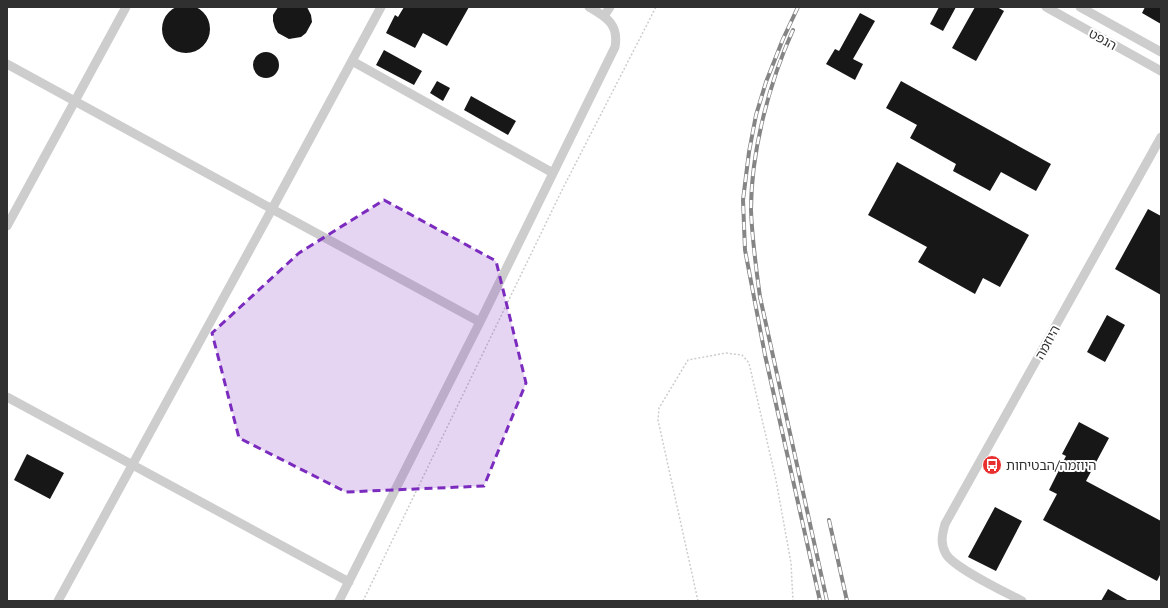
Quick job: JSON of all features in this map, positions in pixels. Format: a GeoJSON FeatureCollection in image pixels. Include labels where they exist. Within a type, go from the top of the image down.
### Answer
{"type":"FeatureCollection","features":[{"type":"Feature","properties":{"kind":"street"},"geometry":{"type":"LineString","coordinates":[[7,226],[126,7]]}},
{"type":"Feature","properties":{"kind":"street"},"geometry":{"type":"LineString","coordinates":[[58,601],[381,7]]}},
{"type":"Feature","properties":{"kind":"street"},"geometry":{"type":"LineString","coordinates":[[339,601],[480,322],[615,47],[617,38],[615,30],[609,20],[589,7]]}},
{"type":"Feature","properties":{"kind":"street"},"geometry":{"type":"LineString","coordinates":[[604,16],[610,7]]}},
{"type":"Feature","properties":{"kind":"street","name":"הנפט"},"geometry":{"type":"LineString","coordinates":[[1046,7],[1161,71]]}},
{"type":"Feature","properties":{"kind":"street","name":"הנפט"},"geometry":{"type":"LineString","coordinates":[[1080,7],[1161,52]]}},
{"type":"Feature","properties":{"kind":"street"},"geometry":{"type":"LineString","coordinates":[[352,61],[553,173]]}},
{"type":"Feature","properties":{"kind":"street"},"geometry":{"type":"LineString","coordinates":[[7,64],[480,322]]}},
{"type":"Feature","properties":{"kind":"street","name":"היוזמה"},"geometry":{"type":"LineString","coordinates":[[1022,601],[950,560],[944,549],[942,537],[945,524],[1161,137]]}},
{"type":"Feature","properties":{"kind":"street"},"geometry":{"type":"LineString","coordinates":[[7,397],[349,582]]}},
{"type":"Feature","properties":{"kind":"path"},"geometry":{"type":"LineString","coordinates":[[363,601],[562,190],[656,7]]}},
{"type":"Feature","properties":{"kind":"path"},"geometry":{"type":"LineString","coordinates":[[698,601],[658,420],[659,408],[688,360],[726,352],[742,355],[749,363],[776,480],[791,563],[793,601]]}},
{"type":"Feature","properties":{"kind":"highlighted area"},"geometry":{"type":"Polygon","coordinates":[[[384,200],[496,261],[526,383],[484,486],[346,492],[239,438],[212,333],[299,253],[384,200]]]}},
{"type":"Feature","properties":{"kind":"building"},"geometry":{"type":"Polygon","coordinates":[[[181,5],[191,5],[203,12],[210,24],[210,34],[203,46],[191,53],[181,53],[173,49],[166,42],[162,34],[162,24],[166,16],[173,9],[181,5]]]}},
{"type":"Feature","properties":{"kind":"building"},"geometry":{"type":"Polygon","coordinates":[[[278,7],[307,7],[311,15],[312,22],[306,33],[301,37],[289,39],[278,33],[273,21],[273,15],[278,7]]]}},
{"type":"Feature","properties":{"kind":"building"},"geometry":{"type":"Polygon","coordinates":[[[404,7],[469,7],[447,46],[423,33],[415,48],[386,33],[395,15],[398,17],[404,7]]]}},
{"type":"Feature","properties":{"kind":"building"},"geometry":{"type":"Polygon","coordinates":[[[939,7],[956,7],[943,31],[930,24],[939,7]]]}},
{"type":"Feature","properties":{"kind":"building"},"geometry":{"type":"Polygon","coordinates":[[[975,7],[997,7],[1004,11],[976,61],[952,48],[975,7]]]}},
{"type":"Feature","properties":{"kind":"building"},"geometry":{"type":"Polygon","coordinates":[[[1145,7],[1161,7],[1161,24],[1142,13],[1145,7]]]}},
{"type":"Feature","properties":{"kind":"building"},"geometry":{"type":"Polygon","coordinates":[[[860,13],[875,21],[853,59],[863,64],[855,80],[826,64],[835,49],[839,51],[860,13]]]}},
{"type":"Feature","properties":{"kind":"building"},"geometry":{"type":"Polygon","coordinates":[[[384,50],[422,71],[414,85],[376,65],[384,50]]]}},
{"type":"Feature","properties":{"kind":"building"},"geometry":{"type":"Polygon","coordinates":[[[266,52],[275,56],[279,65],[275,74],[266,78],[257,74],[253,65],[257,56],[266,52]]]}},
{"type":"Feature","properties":{"kind":"building"},"geometry":{"type":"Polygon","coordinates":[[[437,81],[450,88],[443,101],[430,93],[437,81]]]}},
{"type":"Feature","properties":{"kind":"building"},"geometry":{"type":"Polygon","coordinates":[[[901,81],[1051,164],[1036,191],[1001,172],[990,191],[953,171],[956,164],[910,138],[917,125],[886,108],[901,81]]]}},
{"type":"Feature","properties":{"kind":"building"},"geometry":{"type":"Polygon","coordinates":[[[471,96],[516,121],[508,135],[464,110],[471,96]]]}},
{"type":"Feature","properties":{"kind":"building"},"geometry":{"type":"Polygon","coordinates":[[[897,162],[1029,235],[1000,287],[983,278],[975,294],[918,262],[927,247],[868,215],[897,162]]]}},
{"type":"Feature","properties":{"kind":"building"},"geometry":{"type":"Polygon","coordinates":[[[1148,209],[1161,216],[1161,295],[1115,269],[1148,209]]]}},
{"type":"Feature","properties":{"kind":"building"},"geometry":{"type":"Polygon","coordinates":[[[1107,315],[1125,325],[1105,362],[1087,352],[1107,315]]]}},
{"type":"Feature","properties":{"kind":"building"},"geometry":{"type":"Polygon","coordinates":[[[1079,422],[1109,438],[1086,481],[1161,521],[1161,573],[1157,581],[1043,520],[1057,494],[1049,490],[1066,456],[1062,454],[1079,422]]]}},
{"type":"Feature","properties":{"kind":"building"},"geometry":{"type":"Polygon","coordinates":[[[27,454],[64,473],[50,499],[14,480],[27,454]]]}},
{"type":"Feature","properties":{"kind":"building"},"geometry":{"type":"Polygon","coordinates":[[[995,507],[1022,521],[996,571],[968,557],[995,507]]]}},
{"type":"Feature","properties":{"kind":"building"},"geometry":{"type":"Polygon","coordinates":[[[1108,589],[1129,601],[1101,601],[1108,589]]]}},
{"type":"Feature","properties":{"kind":"railway"},"geometry":{"type":"LineString","coordinates":[[798,7],[783,39],[766,82],[756,115],[749,152],[743,200],[745,250],[765,355],[820,601]]}},
{"type":"Feature","properties":{"kind":"railway"},"geometry":{"type":"LineString","coordinates":[[793,30],[776,72],[763,118],[754,165],[751,210],[754,254],[760,297],[827,601]]}},
{"type":"Feature","properties":{"kind":"railway"},"geometry":{"type":"LineString","coordinates":[[829,520],[847,601]]}},
{"type":"Feature","properties":{"kind":"place","name":"היוזמה/הבטיחות"},"geometry":{"type":"Point","coordinates":[992,465]}}]}
